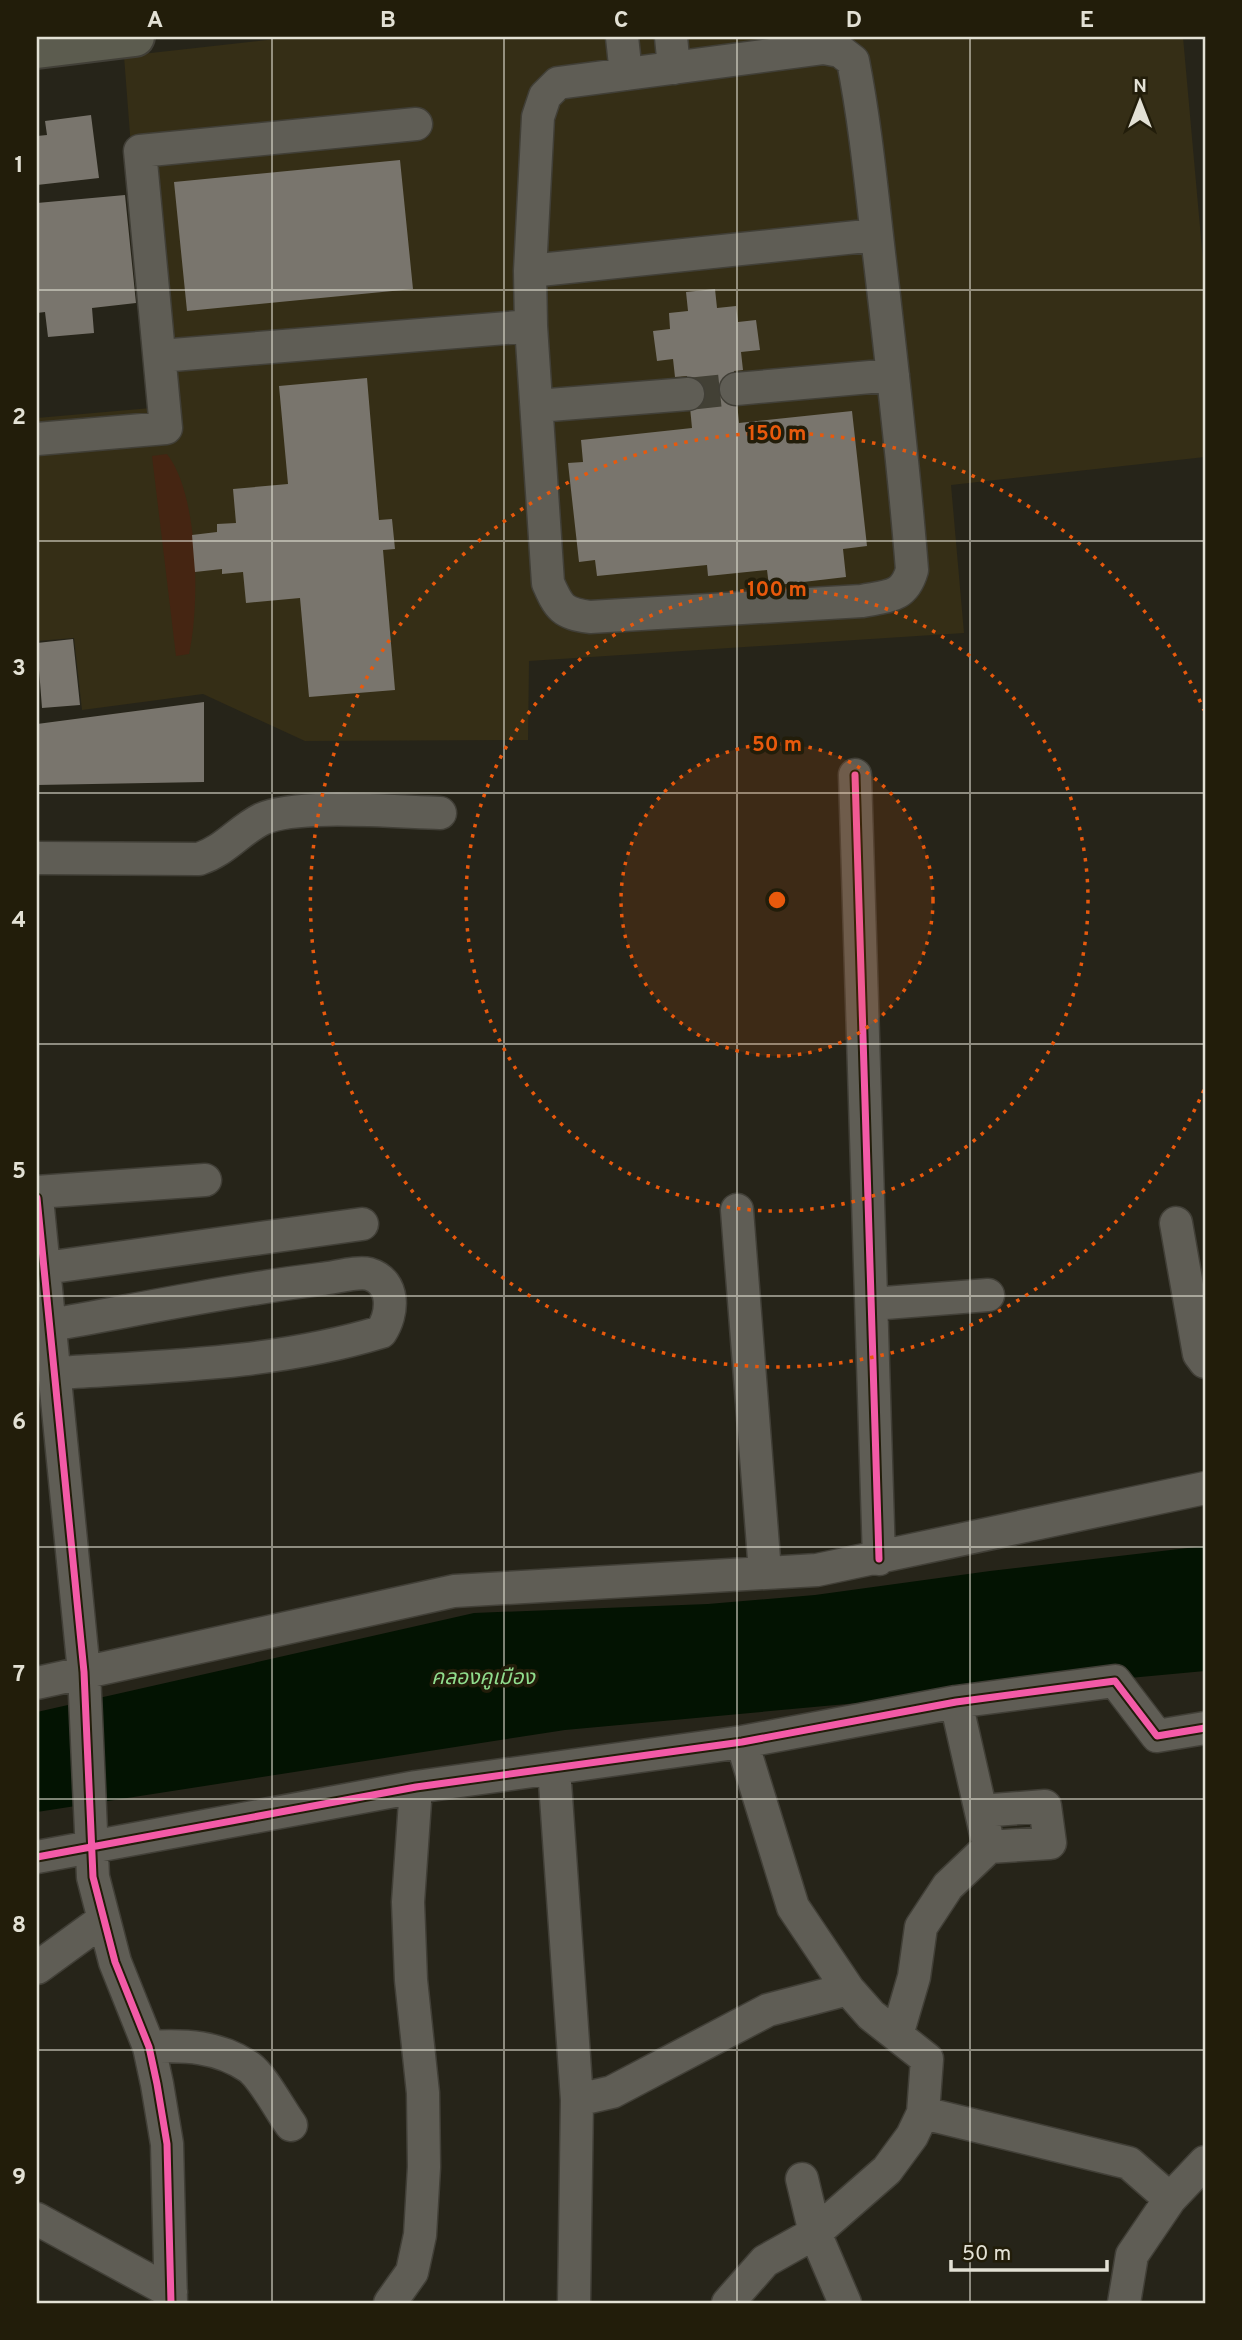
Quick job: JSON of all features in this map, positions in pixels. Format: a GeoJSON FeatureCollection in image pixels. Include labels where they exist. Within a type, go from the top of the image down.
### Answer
{"type":"FeatureCollection","features":[{"type":"Feature","properties":{"kind":"main road"},"geometry":{"type":"LineString","coordinates":[[37,49],[135,37]]}},
{"type":"Feature","properties":{"kind":"street"},"geometry":{"type":"LineString","coordinates":[[622,37],[626,74]]}},
{"type":"Feature","properties":{"kind":"street"},"geometry":{"type":"LineString","coordinates":[[824,48],[840,51],[853,61],[893,375],[912,570],[908,586],[893,596],[862,601],[590,617],[570,614],[558,605],[548,583],[531,326],[530,271],[538,117],[545,96],[558,83],[626,74],[672,52],[824,48]]}},
{"type":"Feature","properties":{"kind":"street"},"geometry":{"type":"LineString","coordinates":[[37,439],[166,428],[140,151],[416,124]]}},
{"type":"Feature","properties":{"kind":"street"},"geometry":{"type":"LineString","coordinates":[[530,271],[876,234]]}},
{"type":"Feature","properties":{"kind":"street"},"geometry":{"type":"LineString","coordinates":[[160,356],[531,326]]}},
{"type":"Feature","properties":{"kind":"street"},"geometry":{"type":"LineString","coordinates":[[736,389],[893,375]]}},
{"type":"Feature","properties":{"kind":"street"},"geometry":{"type":"LineString","coordinates":[[537,406],[688,394]]}},
{"type":"Feature","properties":{"kind":"street"},"geometry":{"type":"LineString","coordinates":[[855,775],[879,1559]]}},
{"type":"Feature","properties":{"kind":"street"},"geometry":{"type":"LineString","coordinates":[[37,858],[199,859],[219,852],[263,818],[301,810],[440,813]]}},
{"type":"Feature","properties":{"kind":"street"},"geometry":{"type":"LineString","coordinates":[[37,1192],[205,1180]]}},
{"type":"Feature","properties":{"kind":"street"},"geometry":{"type":"LineString","coordinates":[[37,1198],[57,1373],[85,1681],[90,1847],[103,1920],[115,1962],[149,2047],[167,2144],[171,2297]]}},
{"type":"Feature","properties":{"kind":"street"},"geometry":{"type":"LineString","coordinates":[[737,1210],[765,1572]]}},
{"type":"Feature","properties":{"kind":"street"},"geometry":{"type":"LineString","coordinates":[[1176,1223],[1199,1354],[1205,1362]]}},
{"type":"Feature","properties":{"kind":"street"},"geometry":{"type":"LineString","coordinates":[[45,1268],[362,1224]]}},
{"type":"Feature","properties":{"kind":"street"},"geometry":{"type":"LineString","coordinates":[[51,1325],[274,1285],[368,1274],[383,1283],[391,1301],[390,1319],[381,1332],[326,1349],[214,1363],[57,1373]]}},
{"type":"Feature","properties":{"kind":"street"},"geometry":{"type":"LineString","coordinates":[[872,1304],[988,1295]]}},
{"type":"Feature","properties":{"kind":"street"},"geometry":{"type":"LineString","coordinates":[[37,1683],[85,1681],[454,1591],[817,1570],[1205,1488]]}},
{"type":"Feature","properties":{"kind":"street"},"geometry":{"type":"LineString","coordinates":[[37,1857],[416,1787],[742,1742],[956,1702],[1115,1681],[1157,1737],[1204,1737]]}},
{"type":"Feature","properties":{"kind":"street"},"geometry":{"type":"LineString","coordinates":[[956,1702],[989,1847]]}},
{"type":"Feature","properties":{"kind":"street"},"geometry":{"type":"LineString","coordinates":[[728,2303],[765,2261],[815,2232],[887,2169],[912,2136],[923,2113],[927,2059],[871,2015],[848,1989],[793,1907],[742,1742]]}},
{"type":"Feature","properties":{"kind":"street"},"geometry":{"type":"LineString","coordinates":[[554,1768],[577,2100],[574,2303]]}},
{"type":"Feature","properties":{"kind":"street"},"geometry":{"type":"LineString","coordinates":[[390,2303],[412,2273],[419,2235],[424,2168],[423,2093],[411,1980],[408,1902],[416,1787]]}},
{"type":"Feature","properties":{"kind":"street"},"geometry":{"type":"LineString","coordinates":[[897,2035],[914,1977],[921,1927],[948,1886],[989,1847],[1050,1843],[1045,1806],[981,1811]]}},
{"type":"Feature","properties":{"kind":"street"},"geometry":{"type":"LineString","coordinates":[[37,1968],[103,1920]]}},
{"type":"Feature","properties":{"kind":"street"},"geometry":{"type":"LineString","coordinates":[[577,2100],[612,2092],[768,2010],[848,1989]]}},
{"type":"Feature","properties":{"kind":"street"},"geometry":{"type":"LineString","coordinates":[[149,2047],[191,2045],[215,2050],[251,2068],[291,2125]]}},
{"type":"Feature","properties":{"kind":"street"},"geometry":{"type":"LineString","coordinates":[[923,2113],[1129,2163],[1170,2199]]}},
{"type":"Feature","properties":{"kind":"street"},"geometry":{"type":"LineString","coordinates":[[1124,2303],[1132,2255],[1170,2199],[1205,2162]]}},
{"type":"Feature","properties":{"kind":"street"},"geometry":{"type":"LineString","coordinates":[[802,2179],[815,2232],[845,2303]]}},
{"type":"Feature","properties":{"kind":"street"},"geometry":{"type":"LineString","coordinates":[[37,2219],[171,2297]]}},
{"type":"Feature","properties":{"kind":"shaded area"},"geometry":{"type":"Polygon","coordinates":[[[294,37],[1183,37],[1205,283],[1205,457],[951,485],[964,633],[529,661],[528,740],[305,741],[203,694],[82,710],[74,638],[37,641],[37,418],[151,408],[124,56],[294,37]]]}},
{"type":"Feature","properties":{"kind":"shaded area"},"geometry":{"type":"Polygon","coordinates":[[[167,454],[178,472],[185,496],[194,551],[193,633],[189,654],[176,656],[152,456],[167,454]]]}},
{"type":"Feature","properties":{"kind":"water","name":"คลองคูเมือง"},"geometry":{"type":"Polygon","coordinates":[[[1205,1546],[1205,1671],[565,1730],[37,1812],[37,1712],[474,1613],[708,1604],[815,1595],[1205,1546]]]}},
{"type":"Feature","properties":{"kind":"building"},"geometry":{"type":"Polygon","coordinates":[[[91,115],[99,178],[37,185],[37,136],[47,135],[45,121],[91,115]]]}},
{"type":"Feature","properties":{"kind":"building"},"geometry":{"type":"Polygon","coordinates":[[[400,160],[413,289],[187,311],[174,182],[400,160]]]}},
{"type":"Feature","properties":{"kind":"building"},"geometry":{"type":"Polygon","coordinates":[[[125,195],[136,303],[92,308],[94,333],[48,337],[45,312],[37,313],[37,203],[125,195]]]}},
{"type":"Feature","properties":{"kind":"building"},"geometry":{"type":"Polygon","coordinates":[[[715,289],[717,308],[736,306],[738,322],[756,320],[760,350],[741,352],[743,370],[734,371],[739,423],[852,411],[867,546],[843,549],[846,577],[769,586],[767,570],[708,576],[707,565],[597,576],[595,560],[579,562],[568,463],[583,462],[581,440],[692,428],[687,376],[675,377],[673,359],[657,361],[653,331],[670,329],[669,313],[688,311],[686,292],[715,289]]]}},
{"type":"Feature","properties":{"kind":"building"},"geometry":{"type":"Polygon","coordinates":[[[367,378],[379,520],[392,519],[395,549],[383,550],[395,690],[309,697],[300,598],[246,603],[243,572],[222,574],[222,569],[195,572],[192,535],[217,532],[217,524],[236,523],[233,489],[288,484],[279,386],[367,378]]]}},
{"type":"Feature","properties":{"kind":"building"},"geometry":{"type":"Polygon","coordinates":[[[73,639],[80,705],[42,708],[37,643],[73,639]]]}},
{"type":"Feature","properties":{"kind":"building"},"geometry":{"type":"Polygon","coordinates":[[[204,702],[204,782],[37,785],[37,724],[204,702]]]}},
{"type":"Feature","properties":{"kind":"tunnel"},"geometry":{"type":"LineString","coordinates":[[688,394],[736,389]]}},
{"type":"Feature","properties":{"kind":"cycle path"},"geometry":{"type":"LineString","coordinates":[[855,775],[879,1559]]}},
{"type":"Feature","properties":{"kind":"cycle path"},"geometry":{"type":"LineString","coordinates":[[37,1198],[84,1672],[93,1877],[115,1962],[149,2047],[157,2084],[167,2144],[171,2303]]}},
{"type":"Feature","properties":{"kind":"cycle path"},"geometry":{"type":"LineString","coordinates":[[37,1857],[416,1787],[742,1742],[956,1702],[1115,1681],[1157,1736],[1205,1728]]}}]}
